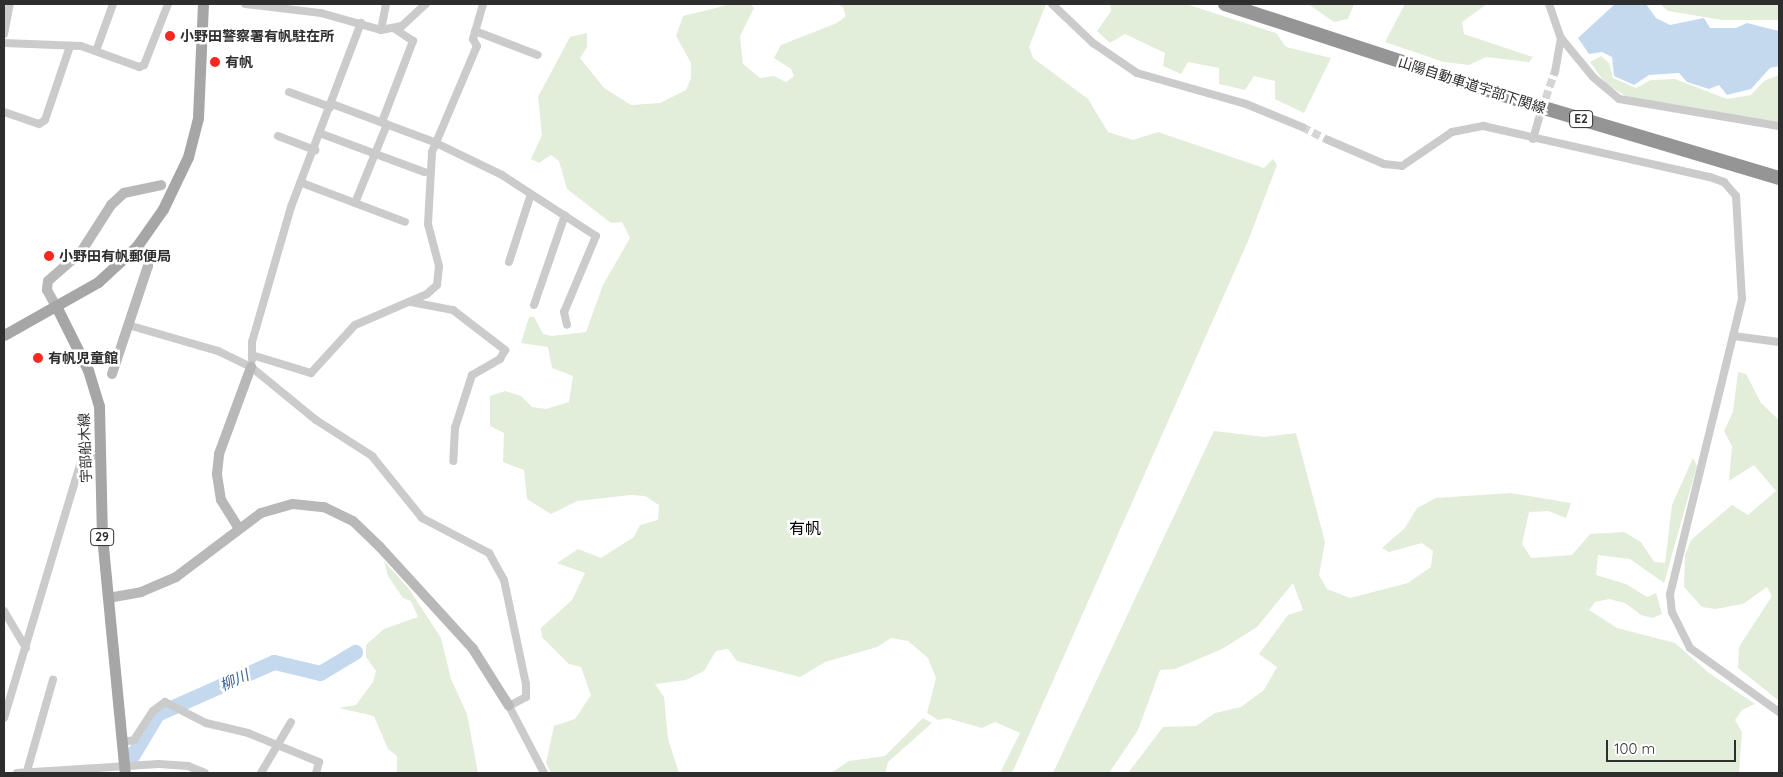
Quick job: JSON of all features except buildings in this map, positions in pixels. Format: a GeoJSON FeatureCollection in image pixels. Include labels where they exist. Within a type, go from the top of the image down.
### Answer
{"type":"FeatureCollection","features":[{"type":"Feature","properties":{"kind":"highway","name":"山陽自動車道宇部下関線"},"geometry":{"type":"LineString","coordinates":[[1225,4],[1383,57],[1779,178]]}},
{"type":"Feature","properties":{"kind":"main road"},"geometry":{"type":"LineString","coordinates":[[4,335],[57,308],[98,282],[137,246],[172,193],[194,137],[202,79],[203,4]]}},
{"type":"Feature","properties":{"kind":"main road","name":"宇部船木線"},"geometry":{"type":"LineString","coordinates":[[57,308],[94,388],[101,454],[108,598],[124,769]]}},
{"type":"Feature","properties":{"kind":"street"},"geometry":{"type":"LineString","coordinates":[[4,34],[10,4]]}},
{"type":"Feature","properties":{"kind":"street"},"geometry":{"type":"LineString","coordinates":[[96,51],[113,4]]}},
{"type":"Feature","properties":{"kind":"street"},"geometry":{"type":"LineString","coordinates":[[4,43],[70,46],[96,51],[138,67],[144,65],[168,4]]}},
{"type":"Feature","properties":{"kind":"street"},"geometry":{"type":"LineString","coordinates":[[245,4],[361,24],[382,30],[395,29],[426,4]]}},
{"type":"Feature","properties":{"kind":"street"},"geometry":{"type":"LineString","coordinates":[[382,30],[386,4]]}},
{"type":"Feature","properties":{"kind":"street"},"geometry":{"type":"LineString","coordinates":[[252,355],[311,373],[355,325],[427,294],[439,276],[428,224],[434,142],[477,46],[475,31],[483,4]]}},
{"type":"Feature","properties":{"kind":"street"},"geometry":{"type":"LineString","coordinates":[[1052,4],[1093,43],[1138,73],[1246,104],[1302,127]]}},
{"type":"Feature","properties":{"kind":"street"},"geometry":{"type":"LineString","coordinates":[[1549,4],[1561,38],[1593,77],[1619,98],[1779,126]]}},
{"type":"Feature","properties":{"kind":"street"},"geometry":{"type":"LineString","coordinates":[[238,527],[221,500],[217,469],[251,367],[261,307],[302,183],[322,134],[361,24]]}},
{"type":"Feature","properties":{"kind":"street"},"geometry":{"type":"LineString","coordinates":[[355,203],[413,41],[395,29]]}},
{"type":"Feature","properties":{"kind":"street"},"geometry":{"type":"LineString","coordinates":[[475,31],[538,55]]}},
{"type":"Feature","properties":{"kind":"street"},"geometry":{"type":"LineString","coordinates":[[1555,71],[1561,38]]}},
{"type":"Feature","properties":{"kind":"street"},"geometry":{"type":"LineString","coordinates":[[4,112],[38,124],[45,120],[70,46]]}},
{"type":"Feature","properties":{"kind":"street"},"geometry":{"type":"LineString","coordinates":[[289,92],[434,142],[531,194],[596,236],[564,312],[566,325]]}},
{"type":"Feature","properties":{"kind":"street"},"geometry":{"type":"LineString","coordinates":[[1533,139],[1538,121]]}},
{"type":"Feature","properties":{"kind":"street"},"geometry":{"type":"LineString","coordinates":[[1328,140],[1395,166],[1412,162],[1452,132],[1474,125],[1724,182],[1736,196],[1740,212],[1742,299],[1670,594],[1672,612],[1690,648],[1779,712]]}},
{"type":"Feature","properties":{"kind":"street"},"geometry":{"type":"LineString","coordinates":[[322,134],[424,172]]}},
{"type":"Feature","properties":{"kind":"street"},"geometry":{"type":"LineString","coordinates":[[278,136],[315,150]]}},
{"type":"Feature","properties":{"kind":"street"},"geometry":{"type":"LineString","coordinates":[[302,183],[405,222]]}},
{"type":"Feature","properties":{"kind":"street"},"geometry":{"type":"LineString","coordinates":[[57,308],[47,290],[48,281],[81,252],[110,205],[124,193],[161,185]]}},
{"type":"Feature","properties":{"kind":"street"},"geometry":{"type":"LineString","coordinates":[[509,262],[531,194]]}},
{"type":"Feature","properties":{"kind":"street"},"geometry":{"type":"LineString","coordinates":[[534,305],[564,215]]}},
{"type":"Feature","properties":{"kind":"street"},"geometry":{"type":"LineString","coordinates":[[112,374],[148,262],[137,246]]}},
{"type":"Feature","properties":{"kind":"street"},"geometry":{"type":"LineString","coordinates":[[410,302],[454,310],[505,350],[500,359],[472,375],[455,428],[453,462]]}},
{"type":"Feature","properties":{"kind":"street"},"geometry":{"type":"LineString","coordinates":[[128,325],[218,351],[251,367],[316,420],[372,456],[422,518],[479,546],[496,561],[515,620],[527,690],[523,700],[509,706]]}},
{"type":"Feature","properties":{"kind":"street"},"geometry":{"type":"LineString","coordinates":[[1734,336],[1779,342]]}},
{"type":"Feature","properties":{"kind":"street"},"geometry":{"type":"LineString","coordinates":[[4,718],[82,458],[101,454]]}},
{"type":"Feature","properties":{"kind":"street"},"geometry":{"type":"LineString","coordinates":[[108,598],[141,592],[176,577],[238,527],[271,508],[293,504],[324,507],[353,521],[473,649],[509,706],[544,773]]}},
{"type":"Feature","properties":{"kind":"street"},"geometry":{"type":"LineString","coordinates":[[4,611],[26,648]]}},
{"type":"Feature","properties":{"kind":"street"},"geometry":{"type":"LineString","coordinates":[[53,680],[22,773],[124,769],[176,764],[204,773]]}},
{"type":"Feature","properties":{"kind":"street"},"geometry":{"type":"LineString","coordinates":[[122,742],[134,740],[153,711],[165,702],[206,723],[276,744],[319,762],[316,773]]}},
{"type":"Feature","properties":{"kind":"street"},"geometry":{"type":"LineString","coordinates":[[261,773],[276,744],[291,722]]}},
{"type":"Feature","properties":{"kind":"green space"},"geometry":{"type":"Polygon","coordinates":[[[732,4],[750,4],[754,8],[740,36],[743,64],[760,78],[774,76],[786,82],[794,76],[791,69],[774,58],[781,45],[837,23],[846,16],[843,7],[836,4],[1046,4],[1029,47],[1033,58],[1088,99],[1108,132],[1133,140],[1158,132],[1264,168],[1273,159],[1277,165],[1248,241],[1012,773],[1000,773],[1020,733],[995,722],[982,728],[947,718],[938,720],[927,713],[936,678],[928,658],[908,641],[891,638],[877,647],[825,662],[800,677],[737,661],[728,649],[716,651],[704,671],[686,680],[655,684],[664,697],[668,739],[679,773],[551,773],[546,763],[554,726],[575,719],[591,695],[581,667],[569,664],[542,637],[541,628],[572,600],[585,573],[557,563],[578,549],[601,558],[634,537],[640,525],[658,520],[659,505],[645,496],[631,495],[577,501],[551,514],[527,499],[524,470],[503,462],[504,433],[490,426],[490,396],[505,391],[521,396],[532,407],[546,409],[569,402],[573,376],[552,368],[548,347],[521,343],[529,317],[534,317],[543,334],[552,336],[586,332],[603,285],[630,238],[622,222],[611,223],[567,189],[559,161],[551,155],[539,163],[531,159],[542,135],[538,97],[570,37],[587,33],[587,47],[580,58],[604,88],[631,105],[660,103],[686,90],[691,78],[691,63],[676,36],[683,16],[732,4]]]}},
{"type":"Feature","properties":{"kind":"green space"},"geometry":{"type":"Polygon","coordinates":[[[1110,4],[1186,4],[1276,33],[1286,47],[1331,58],[1304,113],[1275,99],[1275,81],[1254,76],[1245,90],[1219,84],[1219,68],[1188,62],[1181,74],[1163,66],[1165,53],[1125,34],[1110,43],[1097,31],[1111,11],[1110,4]]]}},
{"type":"Feature","properties":{"kind":"green space"},"geometry":{"type":"Polygon","coordinates":[[[1308,4],[1354,4],[1348,19],[1334,22],[1308,4]]]}},
{"type":"Feature","properties":{"kind":"green space"},"geometry":{"type":"Polygon","coordinates":[[[1405,4],[1487,4],[1462,22],[1464,34],[1533,57],[1529,62],[1486,57],[1469,65],[1444,62],[1385,42],[1405,4]]]}},
{"type":"Feature","properties":{"kind":"green space"},"geometry":{"type":"Polygon","coordinates":[[[1660,4],[1779,4],[1779,20],[1722,20],[1668,11],[1660,4]]]}},
{"type":"Feature","properties":{"kind":"green space"},"geometry":{"type":"Polygon","coordinates":[[[1601,56],[1609,63],[1613,78],[1636,88],[1651,80],[1675,79],[1727,99],[1751,95],[1764,81],[1779,75],[1779,122],[1627,97],[1606,84],[1590,62],[1601,56]]]}},
{"type":"Feature","properties":{"kind":"green space"},"geometry":{"type":"Polygon","coordinates":[[[1738,372],[1746,374],[1761,403],[1779,420],[1779,701],[1738,668],[1739,647],[1772,596],[1767,587],[1743,604],[1715,609],[1702,607],[1684,587],[1685,555],[1691,540],[1732,505],[1748,515],[1776,491],[1754,465],[1729,481],[1732,446],[1724,431],[1733,412],[1738,372]]]}},
{"type":"Feature","properties":{"kind":"green space"},"geometry":{"type":"Polygon","coordinates":[[[1214,431],[1265,437],[1296,433],[1325,542],[1319,575],[1327,589],[1350,598],[1408,583],[1431,567],[1433,551],[1422,543],[1389,552],[1382,548],[1405,528],[1417,508],[1436,498],[1511,493],[1571,503],[1566,518],[1548,511],[1529,512],[1522,544],[1531,558],[1572,555],[1590,534],[1624,532],[1641,542],[1654,562],[1665,563],[1672,505],[1693,458],[1697,466],[1664,583],[1630,559],[1598,555],[1596,575],[1626,584],[1647,597],[1656,593],[1662,614],[1653,618],[1641,615],[1625,603],[1609,599],[1595,602],[1589,610],[1617,628],[1675,643],[1709,673],[1755,704],[1742,710],[1735,720],[1742,732],[1739,773],[1128,773],[1163,727],[1196,726],[1215,713],[1241,707],[1264,690],[1277,667],[1259,654],[1288,615],[1303,610],[1293,583],[1257,627],[1222,649],[1175,669],[1160,670],[1138,730],[1109,773],[1053,773],[1214,431]]]}},
{"type":"Feature","properties":{"kind":"green space"},"geometry":{"type":"Polygon","coordinates":[[[384,561],[409,589],[441,638],[451,679],[467,714],[478,773],[397,773],[397,756],[388,749],[374,716],[339,708],[356,705],[373,682],[376,671],[366,657],[366,645],[384,629],[418,617],[411,601],[403,598],[388,576],[384,561]]]}},
{"type":"Feature","properties":{"kind":"green space"},"geometry":{"type":"Polygon","coordinates":[[[923,718],[932,723],[888,762],[885,773],[831,773],[849,761],[885,756],[923,718]]]}},
{"type":"Feature","properties":{"kind":"water"},"geometry":{"type":"Polygon","coordinates":[[[1615,4],[1646,4],[1656,18],[1670,25],[1704,18],[1710,28],[1736,28],[1747,23],[1779,31],[1779,66],[1770,68],[1751,89],[1727,95],[1719,85],[1709,89],[1687,82],[1679,73],[1649,75],[1634,85],[1614,76],[1612,57],[1602,52],[1589,54],[1578,38],[1615,4]]]}},
{"type":"Feature","properties":{"kind":"waterway","name":"柳川"},"geometry":{"type":"LineString","coordinates":[[132,756],[157,714],[274,662],[320,673],[355,652]]}},
{"type":"Feature","properties":{"kind":"tunnel"},"geometry":{"type":"LineString","coordinates":[[1538,121],[1555,71]]}},
{"type":"Feature","properties":{"kind":"tunnel"},"geometry":{"type":"LineString","coordinates":[[1302,127],[1328,140]]}},
{"type":"Feature","properties":{"kind":"place","name":"小野田警察署有帆駐在所"},"geometry":{"type":"Point","coordinates":[170,36]}},
{"type":"Feature","properties":{"kind":"place","name":"有帆"},"geometry":{"type":"Point","coordinates":[215,62]}},
{"type":"Feature","properties":{"kind":"place","name":"小野田有帆郵便局"},"geometry":{"type":"Point","coordinates":[49,256]}},
{"type":"Feature","properties":{"kind":"place","name":"有帆児童館"},"geometry":{"type":"Point","coordinates":[38,358]}},
{"type":"Feature","properties":{"kind":"district","name":"有帆"},"geometry":{"type":"Point","coordinates":[805,528]}}]}
